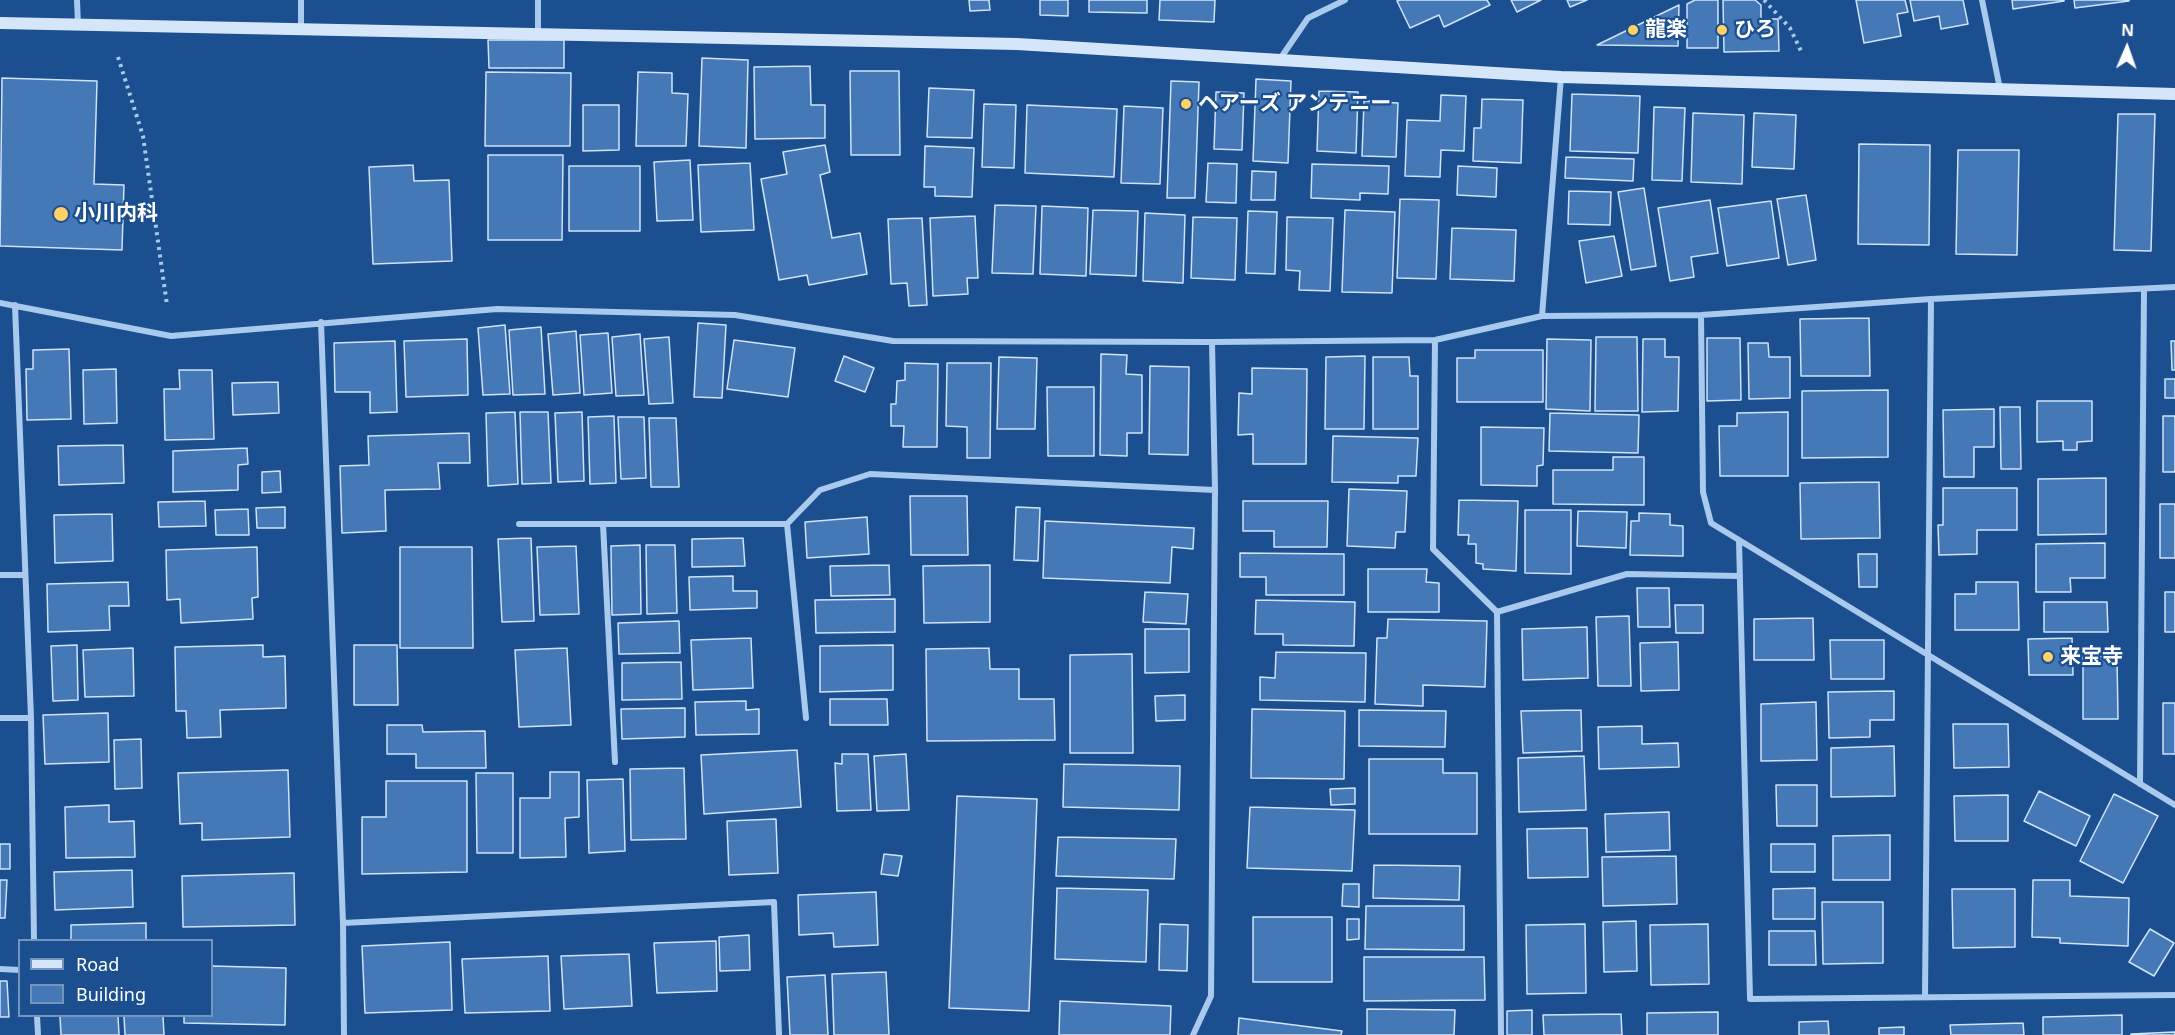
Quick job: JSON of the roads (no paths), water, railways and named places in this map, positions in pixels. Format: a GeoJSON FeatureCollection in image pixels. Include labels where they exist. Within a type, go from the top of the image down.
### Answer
{"type":"FeatureCollection","features":[{"type":"Feature","properties":{"kind":"street"},"geometry":{"type":"LineString","coordinates":[[77,0],[78,25]]}},
{"type":"Feature","properties":{"kind":"street"},"geometry":{"type":"LineString","coordinates":[[301,0],[301,28]]}},
{"type":"Feature","properties":{"kind":"street"},"geometry":{"type":"LineString","coordinates":[[538,0],[538,32]]}},
{"type":"Feature","properties":{"kind":"street"},"geometry":{"type":"LineString","coordinates":[[1280,60],[1308,18],[1345,0]]}},
{"type":"Feature","properties":{"kind":"street"},"geometry":{"type":"LineString","coordinates":[[1982,0],[2000,89]]}},
{"type":"Feature","properties":{"kind":"street"},"geometry":{"type":"LineString","coordinates":[[0,22],[1017,44],[1561,77],[2175,94]]}},
{"type":"Feature","properties":{"kind":"street"},"geometry":{"type":"LineString","coordinates":[[1542,316],[1561,77]]}},
{"type":"Feature","properties":{"kind":"street"},"geometry":{"type":"LineString","coordinates":[[0,303],[171,336],[497,309],[735,315],[893,341],[1212,342],[1435,340],[1542,316],[1701,315],[1931,299],[2175,287]]}},
{"type":"Feature","properties":{"kind":"street"},"geometry":{"type":"LineString","coordinates":[[2140,784],[2144,290]]}},
{"type":"Feature","properties":{"kind":"street"},"geometry":{"type":"LineString","coordinates":[[1925,997],[1931,299]]}},
{"type":"Feature","properties":{"kind":"street"},"geometry":{"type":"LineString","coordinates":[[15,305],[31,718],[34,939]]}},
{"type":"Feature","properties":{"kind":"street"},"geometry":{"type":"LineString","coordinates":[[1701,315],[1703,492],[1711,524],[2175,806]]}},
{"type":"Feature","properties":{"kind":"street"},"geometry":{"type":"LineString","coordinates":[[321,322],[344,923],[344,1035]]}},
{"type":"Feature","properties":{"kind":"street"},"geometry":{"type":"LineString","coordinates":[[1435,340],[1433,549],[1497,612],[1501,1035]]}},
{"type":"Feature","properties":{"kind":"street"},"geometry":{"type":"LineString","coordinates":[[1193,1035],[1211,996],[1215,490],[1212,342]]}},
{"type":"Feature","properties":{"kind":"street"},"geometry":{"type":"LineString","coordinates":[[519,524],[787,524],[820,490],[870,474],[1215,490]]}},
{"type":"Feature","properties":{"kind":"street"},"geometry":{"type":"LineString","coordinates":[[603,524],[615,762]]}},
{"type":"Feature","properties":{"kind":"street"},"geometry":{"type":"LineString","coordinates":[[787,524],[806,718]]}},
{"type":"Feature","properties":{"kind":"street"},"geometry":{"type":"LineString","coordinates":[[1739,540],[1750,999],[2175,995]]}},
{"type":"Feature","properties":{"kind":"street"},"geometry":{"type":"LineString","coordinates":[[1497,612],[1627,574],[1740,576]]}},
{"type":"Feature","properties":{"kind":"street"},"geometry":{"type":"LineString","coordinates":[[0,575],[25,575]]}},
{"type":"Feature","properties":{"kind":"street"},"geometry":{"type":"LineString","coordinates":[[0,718],[31,718]]}},
{"type":"Feature","properties":{"kind":"street"},"geometry":{"type":"LineString","coordinates":[[344,923],[774,902],[779,1035]]}},
{"type":"Feature","properties":{"kind":"street"},"geometry":{"type":"LineString","coordinates":[[0,969],[18,970]]}},
{"type":"Feature","properties":{"kind":"street"},"geometry":{"type":"LineString","coordinates":[[37,1017],[38,1035]]}},
{"type":"Feature","properties":{"kind":"place","name":"龍楽"},"geometry":{"type":"Point","coordinates":[1633,30]}},
{"type":"Feature","properties":{"kind":"place","name":"ひろ"},"geometry":{"type":"Point","coordinates":[1722,30]}},
{"type":"Feature","properties":{"kind":"place","name":"ヘアーズ アンテニー"},"geometry":{"type":"Point","coordinates":[1186,104]}},
{"type":"Feature","properties":{"kind":"place","name":"小川内科"},"geometry":{"type":"Point","coordinates":[61,214]}},
{"type":"Feature","properties":{"kind":"place","name":"来宝寺"},"geometry":{"type":"Point","coordinates":[2048,657]}}]}
